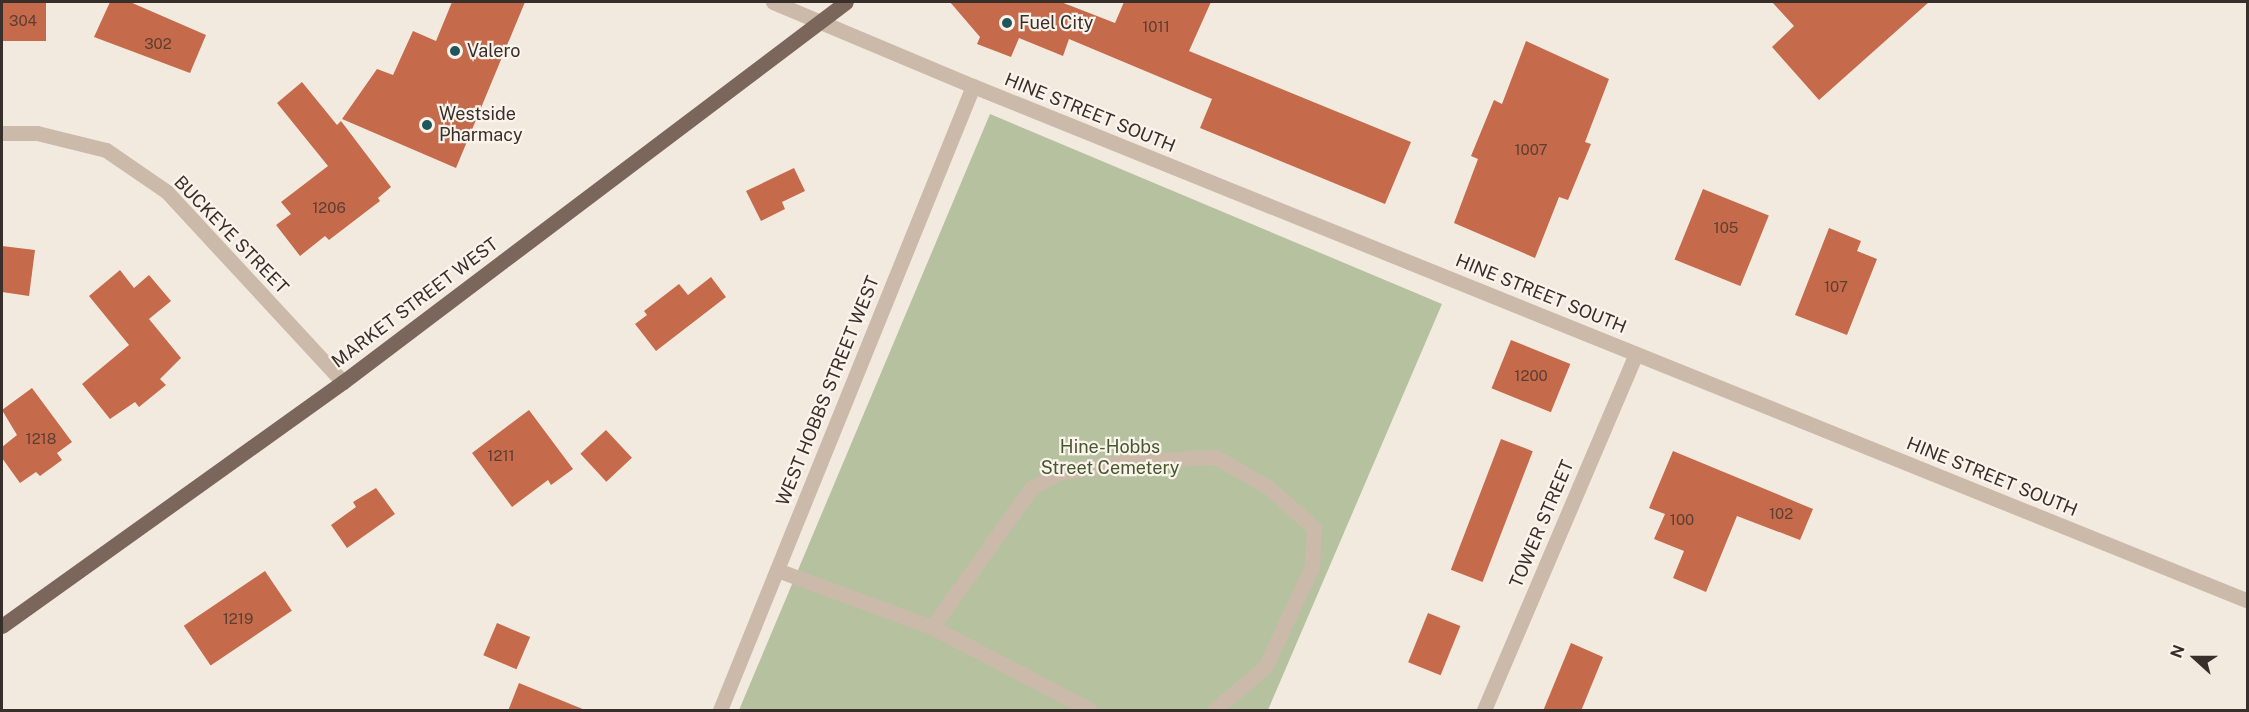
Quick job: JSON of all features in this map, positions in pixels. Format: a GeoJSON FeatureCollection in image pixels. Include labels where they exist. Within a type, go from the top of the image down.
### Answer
{"type":"FeatureCollection","features":[{"type":"Feature","properties":{"kind":"main road","name":"MARKET STREET WEST"},"geometry":{"type":"LineString","coordinates":[[2,626],[343,382],[846,2]]}},
{"type":"Feature","properties":{"kind":"street","name":"HINE STREET SOUTH"},"geometry":{"type":"LineString","coordinates":[[773,2],[973,86],[2247,601]]}},
{"type":"Feature","properties":{"kind":"street","name":"WEST HOBBS STREET WEST"},"geometry":{"type":"LineString","coordinates":[[720,711],[973,86]]}},
{"type":"Feature","properties":{"kind":"street","name":"BUCKEYE STREET"},"geometry":{"type":"LineString","coordinates":[[2,133],[37,133],[106,150],[167,192],[343,382]]}},
{"type":"Feature","properties":{"kind":"street","name":"TOWER STREET"},"geometry":{"type":"LineString","coordinates":[[1484,711],[1636,354]]}},
{"type":"Feature","properties":{"kind":"street"},"geometry":{"type":"LineString","coordinates":[[932,627],[1031,488],[1058,473],[1129,460],[1215,457],[1268,487],[1314,528],[1312,567],[1265,667],[1214,711]]}},
{"type":"Feature","properties":{"kind":"street"},"geometry":{"type":"LineString","coordinates":[[777,570],[932,627],[1090,711]]}},
{"type":"Feature","properties":{"kind":"green space","name":"Hine-Hobbs Street Cemetery"},"geometry":{"type":"Polygon","coordinates":[[[990,114],[1442,304],[1268,710],[739,710],[990,114]]]}},
{"type":"Feature","properties":{"kind":"building"},"geometry":{"type":"Polygon","coordinates":[[[2,2],[46,2],[46,41],[2,41],[2,2]]]}},
{"type":"Feature","properties":{"kind":"building"},"geometry":{"type":"Polygon","coordinates":[[[110,2],[130,2],[206,35],[190,73],[94,37],[110,2]]]}},
{"type":"Feature","properties":{"kind":"building"},"geometry":{"type":"Polygon","coordinates":[[[452,2],[525,2],[456,168],[342,119],[377,69],[393,75],[413,31],[436,41],[452,2]]]}},
{"type":"Feature","properties":{"kind":"building"},"geometry":{"type":"Polygon","coordinates":[[[950,2],[1061,2],[1115,23],[1124,2],[1211,2],[1189,51],[1411,142],[1385,204],[1200,128],[1212,99],[1069,39],[1063,56],[1019,38],[1011,57],[977,44],[980,37],[950,2]]]}},
{"type":"Feature","properties":{"kind":"building"},"geometry":{"type":"Polygon","coordinates":[[[1772,2],[1929,2],[1819,100],[1772,47],[1794,26],[1772,2]]]}},
{"type":"Feature","properties":{"kind":"building"},"geometry":{"type":"Polygon","coordinates":[[[1526,41],[1609,79],[1585,142],[1591,144],[1568,200],[1559,197],[1535,258],[1454,223],[1478,159],[1471,156],[1494,100],[1502,104],[1526,41]]]}},
{"type":"Feature","properties":{"kind":"building"},"geometry":{"type":"Polygon","coordinates":[[[302,82],[337,125],[341,121],[391,187],[378,198],[380,201],[329,240],[325,236],[300,256],[276,225],[291,214],[281,202],[328,166],[277,103],[302,82]]]}},
{"type":"Feature","properties":{"kind":"building"},"geometry":{"type":"Polygon","coordinates":[[[794,168],[805,191],[782,202],[785,209],[761,221],[746,191],[794,168]]]}},
{"type":"Feature","properties":{"kind":"building"},"geometry":{"type":"Polygon","coordinates":[[[1703,189],[1769,216],[1740,286],[1675,259],[1703,189]]]}},
{"type":"Feature","properties":{"kind":"building"},"geometry":{"type":"Polygon","coordinates":[[[1829,228],[1861,241],[1857,251],[1877,259],[1847,335],[1795,315],[1829,228]]]}},
{"type":"Feature","properties":{"kind":"building"},"geometry":{"type":"Polygon","coordinates":[[[2,246],[35,250],[29,296],[2,292],[2,246]]]}},
{"type":"Feature","properties":{"kind":"building"},"geometry":{"type":"Polygon","coordinates":[[[120,270],[134,288],[149,275],[171,301],[149,319],[181,358],[160,379],[166,385],[139,407],[135,402],[110,419],[82,384],[129,345],[89,296],[120,270]]]}},
{"type":"Feature","properties":{"kind":"building"},"geometry":{"type":"Polygon","coordinates":[[[711,277],[726,297],[656,351],[635,324],[647,315],[644,311],[679,284],[688,295],[711,277]]]}},
{"type":"Feature","properties":{"kind":"building"},"geometry":{"type":"Polygon","coordinates":[[[1511,340],[1570,364],[1551,412],[1492,388],[1511,340]]]}},
{"type":"Feature","properties":{"kind":"building"},"geometry":{"type":"Polygon","coordinates":[[[32,388],[72,442],[57,453],[62,460],[40,476],[36,472],[20,483],[2,458],[2,447],[17,435],[2,410],[32,388]]]}},
{"type":"Feature","properties":{"kind":"building"},"geometry":{"type":"Polygon","coordinates":[[[529,410],[573,469],[551,485],[548,480],[512,507],[472,453],[529,410]]]}},
{"type":"Feature","properties":{"kind":"building"},"geometry":{"type":"Polygon","coordinates":[[[606,430],[632,458],[606,482],[580,454],[606,430]]]}},
{"type":"Feature","properties":{"kind":"building"},"geometry":{"type":"Polygon","coordinates":[[[1501,439],[1533,451],[1483,582],[1451,570],[1501,439]]]}},
{"type":"Feature","properties":{"kind":"building"},"geometry":{"type":"Polygon","coordinates":[[[1673,451],[1813,509],[1800,540],[1737,516],[1706,592],[1673,578],[1684,551],[1654,539],[1665,514],[1649,508],[1673,451]]]}},
{"type":"Feature","properties":{"kind":"building"},"geometry":{"type":"Polygon","coordinates":[[[376,488],[395,514],[347,548],[331,525],[356,507],[353,502],[376,488]]]}},
{"type":"Feature","properties":{"kind":"building"},"geometry":{"type":"Polygon","coordinates":[[[265,571],[292,611],[211,666],[184,626],[265,571]]]}},
{"type":"Feature","properties":{"kind":"building"},"geometry":{"type":"Polygon","coordinates":[[[1428,613],[1460,626],[1441,675],[1408,662],[1428,613]]]}},
{"type":"Feature","properties":{"kind":"building"},"geometry":{"type":"Polygon","coordinates":[[[497,623],[530,637],[516,669],[483,655],[497,623]]]}},
{"type":"Feature","properties":{"kind":"building"},"geometry":{"type":"Polygon","coordinates":[[[1571,643],[1603,657],[1581,711],[1543,711],[1571,643]]]}},
{"type":"Feature","properties":{"kind":"building"},"geometry":{"type":"Polygon","coordinates":[[[519,683],[585,710],[585,711],[508,711],[519,683]]]}},
{"type":"Feature","properties":{"kind":"place","name":"Fuel City"},"geometry":{"type":"Point","coordinates":[1007,23]}},
{"type":"Feature","properties":{"kind":"place","name":"Valero"},"geometry":{"type":"Point","coordinates":[455,51]}},
{"type":"Feature","properties":{"kind":"place","name":"Westside Pharmacy"},"geometry":{"type":"Point","coordinates":[427,125]}}]}
